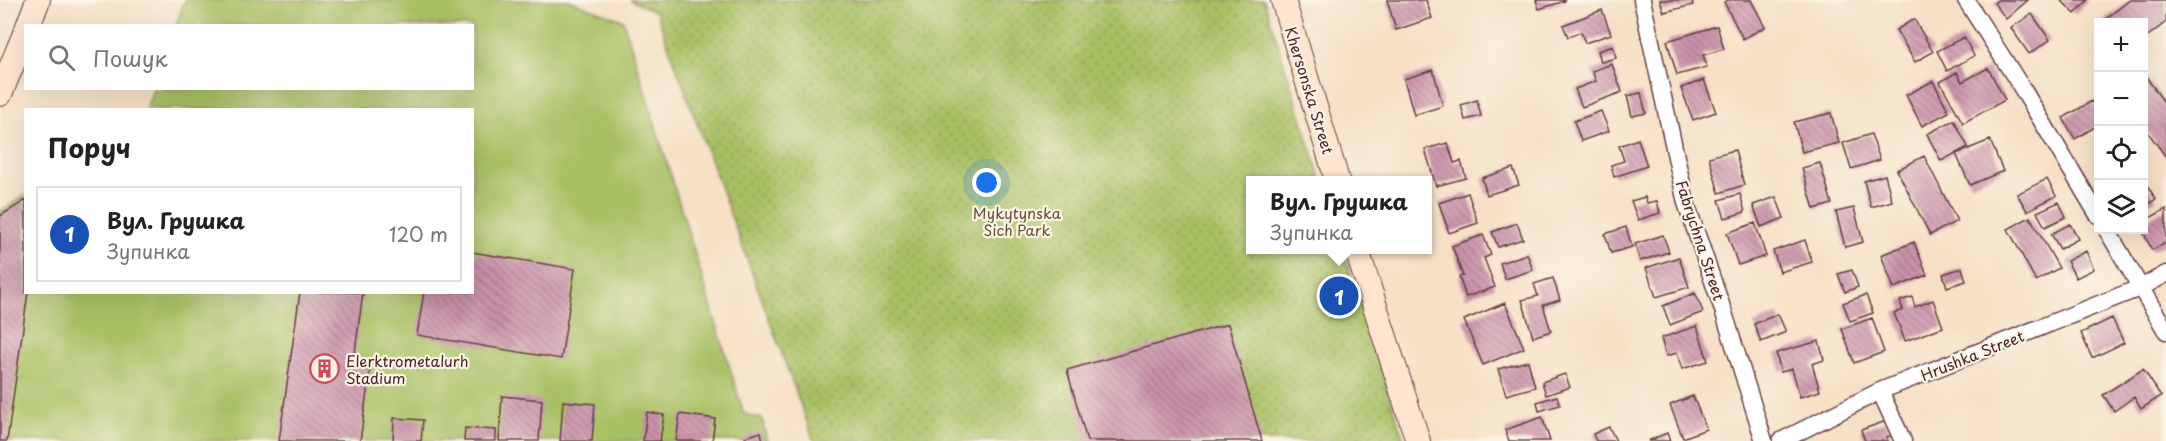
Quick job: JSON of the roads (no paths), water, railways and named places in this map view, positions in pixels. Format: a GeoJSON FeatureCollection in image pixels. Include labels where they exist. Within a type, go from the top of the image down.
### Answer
{"type":"FeatureCollection","features":[{"type":"Feature","properties":{"kind":"main road"},"geometry":{"type":"LineString","coordinates":[[29,24],[38,0]]}},
{"type":"Feature","properties":{"kind":"main road","name":"Khersonska Street"},"geometry":{"type":"LineString","coordinates":[[1283,0],[1336,176]]}},
{"type":"Feature","properties":{"kind":"main road"},"geometry":{"type":"LineString","coordinates":[[0,94],[24,36]]}},
{"type":"Feature","properties":{"kind":"main road"},"geometry":{"type":"LineString","coordinates":[[1360,254],[1418,441]]}},
{"type":"Feature","properties":{"kind":"street","name":"Fabrychna Street"},"geometry":{"type":"LineString","coordinates":[[1642,0],[1686,203],[1724,313],[1764,441]]}},
{"type":"Feature","properties":{"kind":"street"},"geometry":{"type":"LineString","coordinates":[[1966,0],[2094,208]]}},
{"type":"Feature","properties":{"kind":"street"},"geometry":{"type":"LineString","coordinates":[[2109,234],[2166,331]]}},
{"type":"Feature","properties":{"kind":"street","name":"Hrushka Street"},"geometry":{"type":"LineString","coordinates":[[1780,441],[1880,391],[2142,287],[2166,274]]}},
{"type":"Feature","properties":{"kind":"street"},"geometry":{"type":"LineString","coordinates":[[1880,391],[1903,441]]}},
{"type":"Feature","properties":{"kind":"place","name":"Вул. Грушка"},"geometry":{"type":"Point","coordinates":[1339,296]}},
{"type":"Feature","properties":{"kind":"place","name":"Elerktrometalurh Stadium"},"geometry":{"type":"Point","coordinates":[325,369]}},
{"type":"Feature","properties":{"kind":"park label","name":"Mykytynska Sich Park"},"geometry":{"type":"Point","coordinates":[1017,220]}}]}
